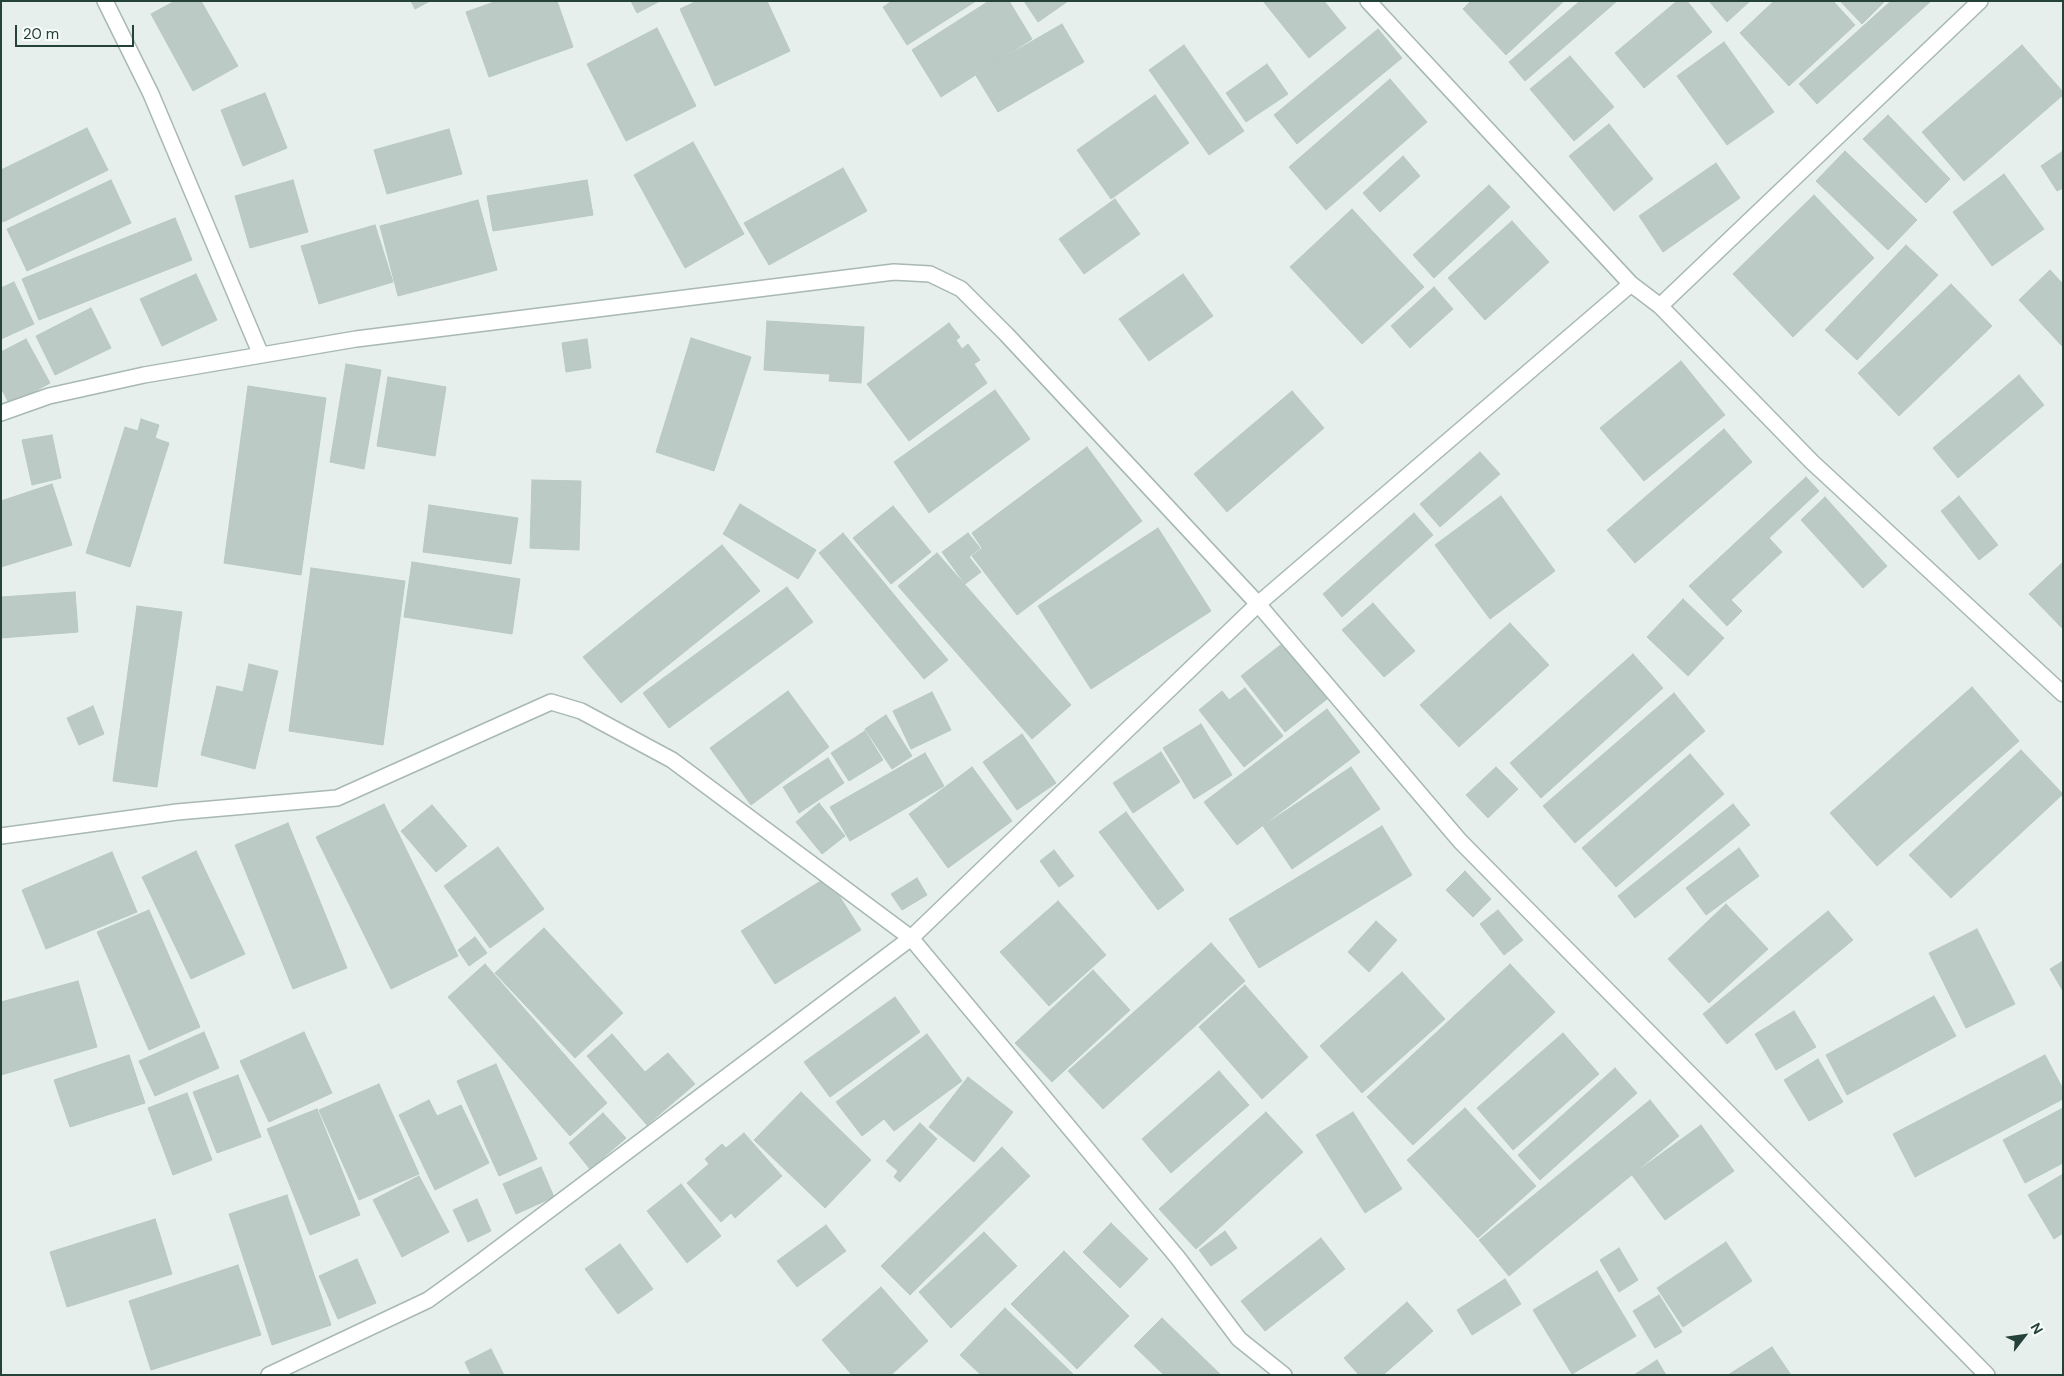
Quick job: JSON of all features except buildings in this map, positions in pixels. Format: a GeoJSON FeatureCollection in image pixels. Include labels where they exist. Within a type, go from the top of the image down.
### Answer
{"type":"FeatureCollection","features":[{"type":"Feature","properties":{"kind":"street"},"geometry":{"type":"LineString","coordinates":[[105,1],[151,94],[261,355]]}},
{"type":"Feature","properties":{"kind":"street"},"geometry":{"type":"LineString","coordinates":[[1368,1],[1631,284],[1660,306],[1812,462],[2063,694]]}},
{"type":"Feature","properties":{"kind":"street"},"geometry":{"type":"LineString","coordinates":[[1660,306],[1980,1]]}},
{"type":"Feature","properties":{"kind":"street"},"geometry":{"type":"LineString","coordinates":[[1,413],[49,396],[134,377],[356,339],[885,274],[930,274],[961,289],[1007,335],[1258,604],[1460,841],[1987,1375]]}},
{"type":"Feature","properties":{"kind":"street"},"geometry":{"type":"LineString","coordinates":[[270,1375],[428,1300],[911,938],[1258,604],[1631,284]]}},
{"type":"Feature","properties":{"kind":"street"},"geometry":{"type":"LineString","coordinates":[[1,836],[177,812],[337,798],[551,702],[581,711],[672,760],[911,938],[1178,1258],[1239,1339],[1284,1375]]}}]}
